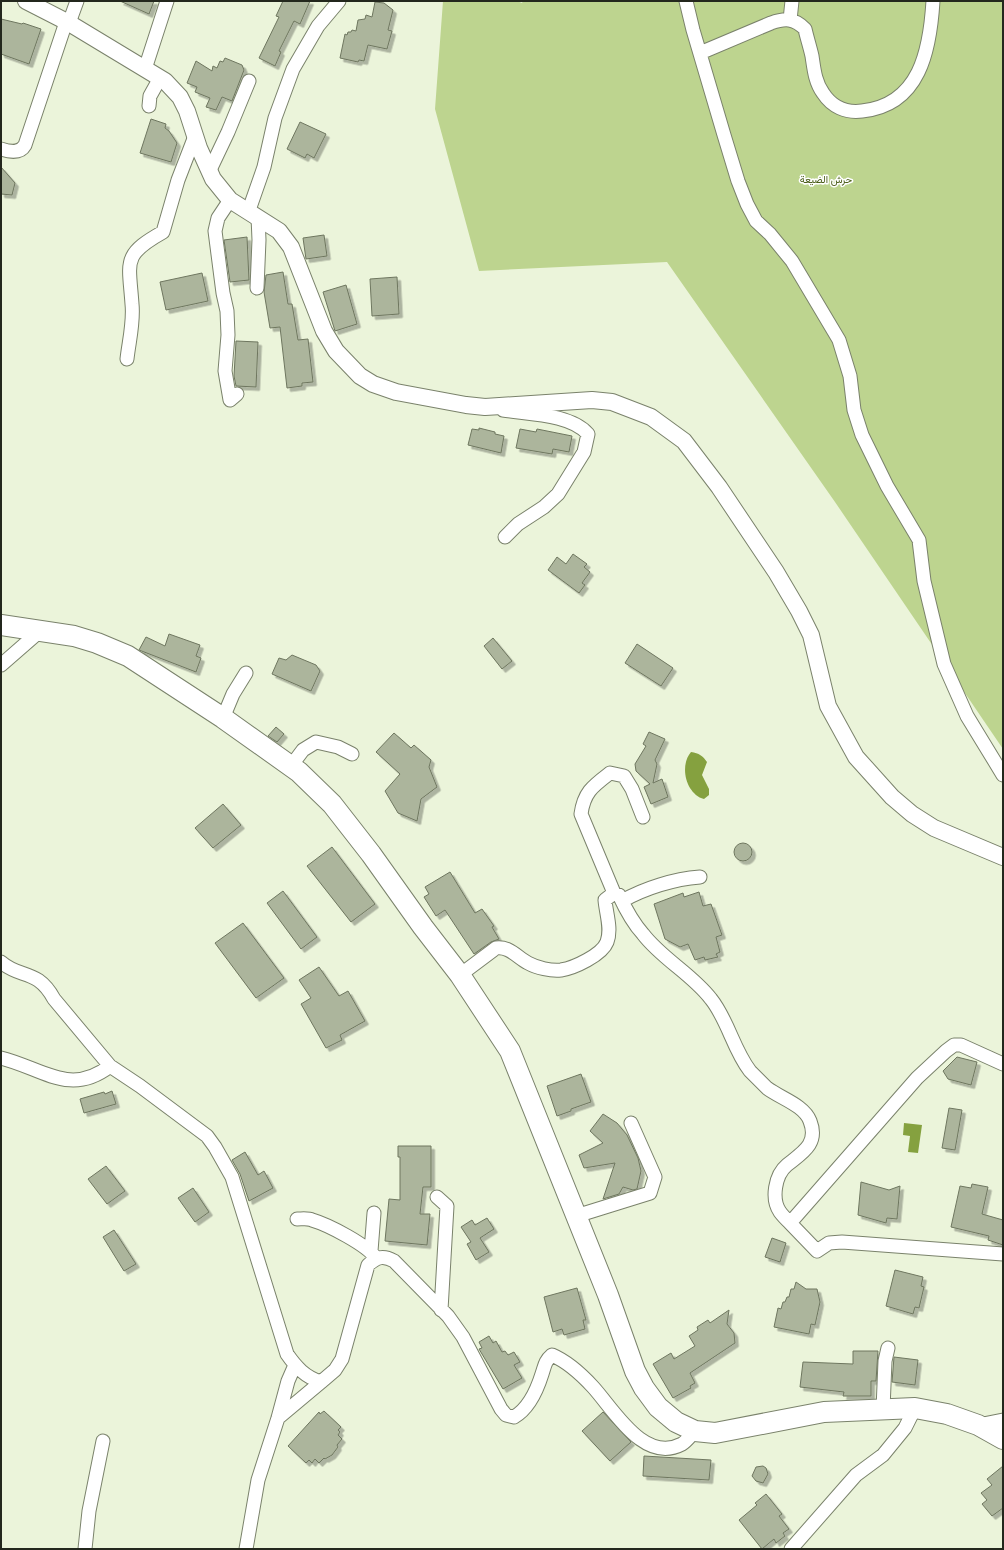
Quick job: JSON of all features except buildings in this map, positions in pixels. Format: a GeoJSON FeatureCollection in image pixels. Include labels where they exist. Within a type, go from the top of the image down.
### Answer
{"type":"FeatureCollection","features":[{"type":"Feature","properties":{"kind":"main road"},"geometry":{"type":"LineString","coordinates":[[1,625],[74,636],[97,643],[128,656],[223,718],[291,766],[332,804],[371,854],[423,927],[460,975],[510,1051],[608,1295],[635,1371],[644,1388],[658,1407],[676,1422],[695,1431],[715,1433],[824,1412],[915,1408],[947,1414],[978,1425],[1003,1439]]}},
{"type":"Feature","properties":{"kind":"street"},"geometry":{"type":"LineString","coordinates":[[26,1],[68,22],[160,78],[180,97],[187,110],[209,172],[230,200],[253,213],[279,231],[291,247],[324,331],[336,351],[360,376],[373,384],[396,392],[466,405],[570,421],[581,426],[588,434],[584,452],[558,494],[544,507],[518,524],[505,537]]}},
{"type":"Feature","properties":{"kind":"street"},"geometry":{"type":"LineString","coordinates":[[1,149],[17,152],[25,145],[68,22],[77,1]]}},
{"type":"Feature","properties":{"kind":"street"},"geometry":{"type":"LineString","coordinates":[[145,69],[167,1]]}},
{"type":"Feature","properties":{"kind":"street"},"geometry":{"type":"LineString","coordinates":[[686,1],[738,181],[747,204],[756,221],[770,234],[792,261],[839,340],[850,376],[854,410],[862,435],[887,486],[919,540],[924,581],[944,664],[962,704],[1003,775]]}},
{"type":"Feature","properties":{"kind":"street"},"geometry":{"type":"LineString","coordinates":[[790,20],[792,1]]}},
{"type":"Feature","properties":{"kind":"street"},"geometry":{"type":"LineString","coordinates":[[700,53],[771,23],[780,20],[790,20],[799,23],[805,29],[817,82],[823,94],[841,110],[856,112],[876,110],[888,106],[899,98],[913,84],[918,74],[928,35],[933,1]]}},
{"type":"Feature","properties":{"kind":"street"},"geometry":{"type":"LineString","coordinates":[[257,288],[259,240],[253,213],[274,118],[292,69],[318,26],[336,2]]}},
{"type":"Feature","properties":{"kind":"street"},"geometry":{"type":"LineString","coordinates":[[149,106],[150,96],[160,78]]}},
{"type":"Feature","properties":{"kind":"street"},"geometry":{"type":"LineString","coordinates":[[209,172],[228,132],[249,81]]}},
{"type":"Feature","properties":{"kind":"street"},"geometry":{"type":"LineString","coordinates":[[126,359],[132,305],[129,281],[131,257],[144,242],[163,232],[178,180],[195,136]]}},
{"type":"Feature","properties":{"kind":"street"},"geometry":{"type":"LineString","coordinates":[[230,200],[218,218],[215,231],[223,293],[227,311],[228,335],[225,371],[230,400],[237,394]]}},
{"type":"Feature","properties":{"kind":"street"},"geometry":{"type":"LineString","coordinates":[[485,407],[592,400],[612,402],[650,417],[684,441],[720,487],[776,572],[799,611],[811,635],[828,706],[856,757],[892,797],[912,814],[934,828],[1003,857]]}},
{"type":"Feature","properties":{"kind":"street"},"geometry":{"type":"LineString","coordinates":[[1,665],[40,631]]}},
{"type":"Feature","properties":{"kind":"street"},"geometry":{"type":"LineString","coordinates":[[223,718],[233,694],[246,673]]}},
{"type":"Feature","properties":{"kind":"street"},"geometry":{"type":"LineString","coordinates":[[291,766],[302,750],[316,742],[338,747],[352,754]]}},
{"type":"Feature","properties":{"kind":"street"},"geometry":{"type":"LineString","coordinates":[[642,817],[632,789],[624,776],[610,773],[592,787],[583,801],[581,814],[618,897],[642,934],[710,997],[720,1010],[741,1057],[750,1071],[768,1088],[802,1111],[810,1120],[812,1132],[810,1144],[803,1154],[787,1165],[779,1177],[776,1191],[776,1203],[780,1212],[817,1251],[829,1243],[842,1242],[1003,1254]]}},
{"type":"Feature","properties":{"kind":"street"},"geometry":{"type":"LineString","coordinates":[[460,975],[496,948],[503,947],[528,964],[549,970],[561,970],[591,958],[604,949],[608,942],[610,930],[605,900],[636,893],[686,878],[700,877]]}},
{"type":"Feature","properties":{"kind":"street"},"geometry":{"type":"LineString","coordinates":[[1,962],[7,967],[29,974],[48,988],[54,999],[110,1066],[140,1086],[207,1136],[215,1146],[232,1177],[287,1354],[295,1365],[311,1379],[321,1382]]}},
{"type":"Feature","properties":{"kind":"street"},"geometry":{"type":"LineString","coordinates":[[790,1224],[917,1078],[946,1051],[954,1046],[960,1045],[1003,1064]]}},
{"type":"Feature","properties":{"kind":"street"},"geometry":{"type":"LineString","coordinates":[[1,1058],[20,1062],[60,1080],[78,1081],[99,1075],[110,1066]]}},
{"type":"Feature","properties":{"kind":"street"},"geometry":{"type":"LineString","coordinates":[[576,1216],[650,1192],[655,1177],[631,1122]]}},
{"type":"Feature","properties":{"kind":"street"},"geometry":{"type":"LineString","coordinates":[[437,1197],[447,1206],[441,1310]]}},
{"type":"Feature","properties":{"kind":"street"},"geometry":{"type":"LineString","coordinates":[[278,1418],[335,1370],[342,1359],[368,1264],[374,1255],[374,1213]]}},
{"type":"Feature","properties":{"kind":"street"},"geometry":{"type":"LineString","coordinates":[[297,1219],[311,1219],[361,1244],[374,1255],[386,1257],[394,1261],[441,1310],[463,1337],[501,1409],[506,1415],[514,1417],[526,1407],[542,1374],[546,1360],[552,1355],[560,1359],[592,1386],[641,1441],[656,1448],[672,1448],[684,1444],[695,1431]]}},
{"type":"Feature","properties":{"kind":"street"},"geometry":{"type":"LineString","coordinates":[[883,1409],[885,1361],[888,1348]]}},
{"type":"Feature","properties":{"kind":"street"},"geometry":{"type":"LineString","coordinates":[[246,1549],[258,1480],[288,1381],[295,1365]]}},
{"type":"Feature","properties":{"kind":"street"},"geometry":{"type":"LineString","coordinates":[[791,1549],[856,1475],[883,1455],[905,1428],[915,1408]]}},
{"type":"Feature","properties":{"kind":"street"},"geometry":{"type":"LineString","coordinates":[[978,1425],[1003,1420]]}},
{"type":"Feature","properties":{"kind":"street"},"geometry":{"type":"LineString","coordinates":[[85,1549],[89,1511],[103,1441]]}},
{"type":"Feature","properties":{"kind":"green space","name":"حرش الضيعة"},"geometry":{"type":"Polygon","coordinates":[[[443,1],[517,1],[522,3],[523,1],[1003,1],[1003,749],[835,502],[667,262],[479,271],[435,109],[443,1]]]}},
{"type":"Feature","properties":{"kind":"shaded area"},"geometry":{"type":"Polygon","coordinates":[[[691,752],[700,755],[707,762],[702,775],[709,789],[709,795],[704,799],[693,792],[686,779],[685,765],[691,752]]]}},
{"type":"Feature","properties":{"kind":"shaded area"},"geometry":{"type":"Polygon","coordinates":[[[904,1123],[922,1125],[918,1153],[908,1152],[910,1136],[903,1135],[904,1123]]]}}]}
